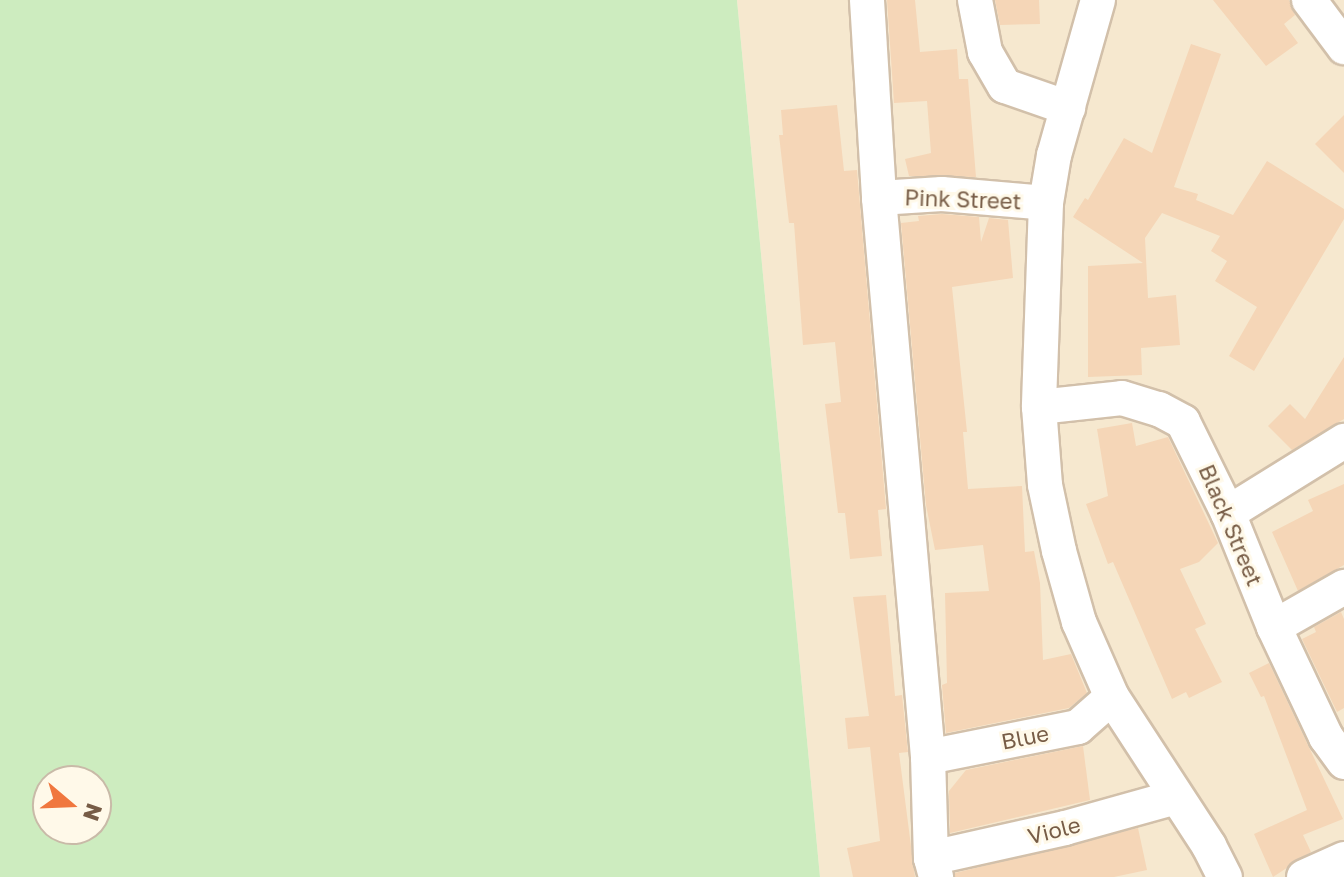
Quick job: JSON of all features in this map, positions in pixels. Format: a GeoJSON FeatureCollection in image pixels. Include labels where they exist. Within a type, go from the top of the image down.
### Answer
{"type":"FeatureCollection","features":[{"type":"Feature","properties":{"kind":"street"},"geometry":{"type":"LineString","coordinates":[[867,0],[879,198],[928,757],[934,868]]}},
{"type":"Feature","properties":{"kind":"street"},"geometry":{"type":"LineString","coordinates":[[975,0],[985,52],[1005,86],[1068,108]]}},
{"type":"Feature","properties":{"kind":"street"},"geometry":{"type":"LineString","coordinates":[[1098,0],[1046,203],[1039,407],[1045,485],[1079,622],[1112,697],[1225,877]]}},
{"type":"Feature","properties":{"kind":"street"},"geometry":{"type":"LineString","coordinates":[[1309,0],[1339,31]]}},
{"type":"Feature","properties":{"kind":"street","name":"Pink Street"},"geometry":{"type":"LineString","coordinates":[[879,198],[942,194],[1046,203]]}},
{"type":"Feature","properties":{"kind":"street","name":"Black Street"},"geometry":{"type":"LineString","coordinates":[[1039,407],[1122,398],[1159,409],[1183,422],[1228,513],[1274,627],[1338,742]]}},
{"type":"Feature","properties":{"kind":"street"},"geometry":{"type":"LineString","coordinates":[[1228,513],[1344,441]]}},
{"type":"Feature","properties":{"kind":"street"},"geometry":{"type":"LineString","coordinates":[[1274,627],[1344,587]]}},
{"type":"Feature","properties":{"kind":"street","name":"Blue"},"geometry":{"type":"LineString","coordinates":[[928,757],[1078,727],[1112,697]]}},
{"type":"Feature","properties":{"kind":"street","name":"Viole"},"geometry":{"type":"LineString","coordinates":[[934,868],[1176,797]]}},
{"type":"Feature","properties":{"kind":"street"},"geometry":{"type":"LineString","coordinates":[[1304,877],[1344,859]]}},
{"type":"Feature","properties":{"kind":"shaded area"},"geometry":{"type":"Polygon","coordinates":[[[737,0],[1344,0],[1344,877],[820,877],[737,0]]]}},
{"type":"Feature","properties":{"kind":"green space"},"geometry":{"type":"Polygon","coordinates":[[[0,0],[737,0],[820,877],[0,877],[0,0]]]}},
{"type":"Feature","properties":{"kind":"building"},"geometry":{"type":"Polygon","coordinates":[[[887,0],[915,0],[920,52],[957,49],[959,79],[968,79],[976,177],[909,176],[905,159],[931,153],[927,101],[894,103],[887,0]]]}},
{"type":"Feature","properties":{"kind":"building"},"geometry":{"type":"Polygon","coordinates":[[[995,0],[1039,0],[1040,24],[1000,25],[995,0]]]}},
{"type":"Feature","properties":{"kind":"building"},"geometry":{"type":"Polygon","coordinates":[[[1213,0],[1289,0],[1295,15],[1284,24],[1298,43],[1266,66],[1213,0]]]}},
{"type":"Feature","properties":{"kind":"building"},"geometry":{"type":"Polygon","coordinates":[[[1191,44],[1221,54],[1174,187],[1198,194],[1196,200],[1233,215],[1267,161],[1344,209],[1344,219],[1254,371],[1229,356],[1257,307],[1215,281],[1227,261],[1211,251],[1220,236],[1162,213],[1145,238],[1148,298],[1176,295],[1180,345],[1141,348],[1142,375],[1088,377],[1088,266],[1143,263],[1073,217],[1085,198],[1088,200],[1124,138],[1152,153],[1191,44]]]}},
{"type":"Feature","properties":{"kind":"building"},"geometry":{"type":"Polygon","coordinates":[[[837,105],[844,171],[857,170],[886,509],[878,510],[882,556],[850,559],[845,513],[838,513],[825,404],[841,402],[835,342],[803,345],[794,223],[789,223],[779,135],[783,135],[781,110],[837,105]]]}},
{"type":"Feature","properties":{"kind":"building"},"geometry":{"type":"Polygon","coordinates":[[[1344,115],[1344,173],[1315,144],[1344,115]]]}},
{"type":"Feature","properties":{"kind":"building"},"geometry":{"type":"Polygon","coordinates":[[[918,216],[979,217],[981,242],[989,218],[1008,220],[1013,278],[952,287],[967,432],[963,432],[968,489],[1022,486],[1025,552],[1034,551],[1040,583],[1043,660],[1071,654],[1087,693],[1069,708],[946,733],[942,685],[947,683],[945,593],[989,591],[983,545],[935,550],[926,505],[901,223],[919,221],[918,216]]]}},
{"type":"Feature","properties":{"kind":"building"},"geometry":{"type":"Polygon","coordinates":[[[1344,357],[1344,419],[1292,450],[1268,426],[1290,404],[1305,419],[1344,357]]]}},
{"type":"Feature","properties":{"kind":"building"},"geometry":{"type":"Polygon","coordinates":[[[1132,423],[1136,446],[1168,437],[1218,543],[1199,562],[1180,569],[1206,624],[1195,629],[1222,682],[1189,698],[1186,692],[1172,699],[1113,562],[1108,564],[1086,504],[1108,496],[1097,429],[1132,423]]]}},
{"type":"Feature","properties":{"kind":"building"},"geometry":{"type":"Polygon","coordinates":[[[1344,484],[1344,565],[1298,591],[1272,532],[1313,511],[1308,500],[1344,484]]]}},
{"type":"Feature","properties":{"kind":"building"},"geometry":{"type":"Polygon","coordinates":[[[886,595],[895,696],[902,695],[908,752],[899,753],[915,877],[853,877],[847,848],[880,841],[870,747],[848,749],[845,718],[869,716],[853,597],[886,595]]]}},
{"type":"Feature","properties":{"kind":"building"},"geometry":{"type":"Polygon","coordinates":[[[1341,612],[1344,619],[1344,708],[1337,712],[1302,639],[1316,632],[1314,627],[1341,612]]]}},
{"type":"Feature","properties":{"kind":"building"},"geometry":{"type":"Polygon","coordinates":[[[1269,663],[1343,819],[1303,835],[1311,852],[1273,877],[1254,834],[1307,810],[1264,696],[1261,697],[1249,673],[1269,663]]]}},
{"type":"Feature","properties":{"kind":"building"},"geometry":{"type":"Polygon","coordinates":[[[1083,746],[1090,800],[950,833],[949,791],[966,770],[1083,746]]]}},
{"type":"Feature","properties":{"kind":"building"},"geometry":{"type":"Polygon","coordinates":[[[1138,828],[1147,870],[1114,877],[955,877],[955,873],[1138,828]]]}}]}
